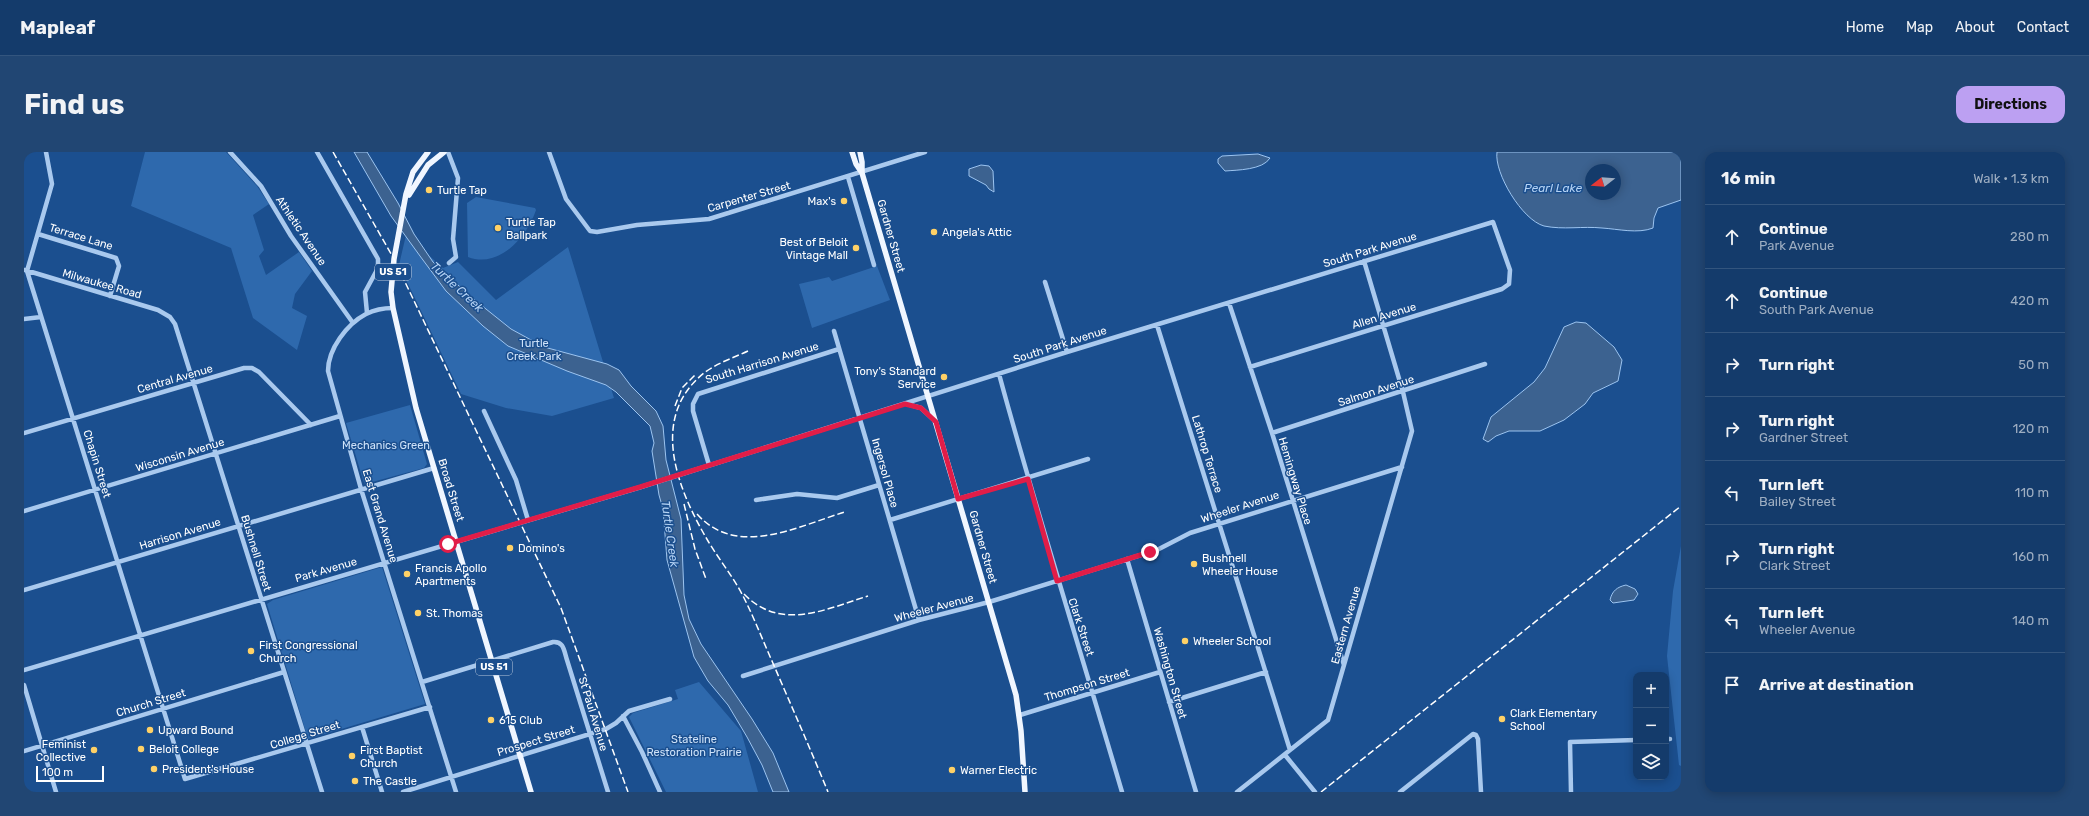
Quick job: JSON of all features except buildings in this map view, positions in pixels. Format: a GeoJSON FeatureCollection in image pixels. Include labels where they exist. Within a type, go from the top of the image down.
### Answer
{"type":"FeatureCollection","features":[{"type":"Feature","properties":{"kind":"main road","name":"US 51"},"geometry":{"type":"LineString","coordinates":[[393,308],[390,292],[405,203],[413,172],[428,152]]}},
{"type":"Feature","properties":{"kind":"main road","name":"US 51"},"geometry":{"type":"LineString","coordinates":[[405,203],[424,170],[444,152]]}},
{"type":"Feature","properties":{"kind":"main road","name":"Gardner Street"},"geometry":{"type":"LineString","coordinates":[[852,152],[856,164],[862,173]]}},
{"type":"Feature","properties":{"kind":"main road","name":"Gardner Street"},"geometry":{"type":"LineString","coordinates":[[860,152],[862,173],[1016,695],[1020,714],[1025,792]]}},
{"type":"Feature","properties":{"kind":"main road","name":"Broad Street"},"geometry":{"type":"LineString","coordinates":[[393,308],[413,398],[531,792]]}},
{"type":"Feature","properties":{"kind":"street"},"geometry":{"type":"LineString","coordinates":[[25,270],[38,234],[52,184],[46,152]]}},
{"type":"Feature","properties":{"kind":"street","name":"Athletic Avenue"},"geometry":{"type":"LineString","coordinates":[[230,152],[260,186],[291,236],[353,322]]}},
{"type":"Feature","properties":{"kind":"street"},"geometry":{"type":"LineString","coordinates":[[318,152],[378,260],[378,268],[365,292],[367,313]]}},
{"type":"Feature","properties":{"kind":"street"},"geometry":{"type":"LineString","coordinates":[[448,152],[458,178],[453,238],[456,257],[449,262]]}},
{"type":"Feature","properties":{"kind":"street","name":"Carpenter Street"},"geometry":{"type":"LineString","coordinates":[[549,152],[566,199],[590,231],[596,232],[637,225],[710,219],[862,173],[925,152]]}},
{"type":"Feature","properties":{"kind":"street"},"geometry":{"type":"LineString","coordinates":[[848,176],[874,266]]}},
{"type":"Feature","properties":{"kind":"street","name":"South Park Avenue"},"geometry":{"type":"LineString","coordinates":[[633,489],[1157,324],[1494,222],[1510,270]]}},
{"type":"Feature","properties":{"kind":"street","name":"Terrace Lane"},"geometry":{"type":"LineString","coordinates":[[38,234],[112,256],[118,260],[119,266],[110,296]]}},
{"type":"Feature","properties":{"kind":"street","name":"Eastern Avenue"},"geometry":{"type":"LineString","coordinates":[[1237,792],[1328,720],[1412,431],[1403,392],[1382,326],[1364,261]]}},
{"type":"Feature","properties":{"kind":"street","name":"Milwaukee Road"},"geometry":{"type":"LineString","coordinates":[[25,270],[158,310],[165,313],[173,320]]}},
{"type":"Feature","properties":{"kind":"street","name":"Chapin Street"},"geometry":{"type":"LineString","coordinates":[[25,270],[73,418],[182,774],[187,780]]}},
{"type":"Feature","properties":{"kind":"street","name":"Allen Avenue"},"geometry":{"type":"LineString","coordinates":[[1250,367],[1502,289],[1509,284],[1510,270]]}},
{"type":"Feature","properties":{"kind":"street"},"geometry":{"type":"LineString","coordinates":[[1045,282],[1067,352]]}},
{"type":"Feature","properties":{"kind":"street","name":"Hemingway Place"},"geometry":{"type":"LineString","coordinates":[[1228,303],[1272,433],[1291,500],[1344,665]]}},
{"type":"Feature","properties":{"kind":"street","name":"East Grand Avenue"},"geometry":{"type":"LineString","coordinates":[[393,308],[367,313],[353,322],[338,343],[328,365],[329,375],[383,563],[456,792]]}},
{"type":"Feature","properties":{"kind":"street"},"geometry":{"type":"LineString","coordinates":[[24,319],[41,317]]}},
{"type":"Feature","properties":{"kind":"street","name":"Bushnell Street"},"geometry":{"type":"LineString","coordinates":[[173,320],[179,334],[215,454],[322,792]]}},
{"type":"Feature","properties":{"kind":"street","name":"Lathrop Terrace"},"geometry":{"type":"LineString","coordinates":[[1157,324],[1290,750]]}},
{"type":"Feature","properties":{"kind":"street","name":"Ingersol Place"},"geometry":{"type":"LineString","coordinates":[[834,331],[919,620]]}},
{"type":"Feature","properties":{"kind":"street","name":"South Harrison Avenue"},"geometry":{"type":"LineString","coordinates":[[709,465],[692,411],[694,400],[702,392],[839,349]]}},
{"type":"Feature","properties":{"kind":"street","name":"Salmon Avenue"},"geometry":{"type":"LineString","coordinates":[[1272,433],[1403,392],[1485,364]]}},
{"type":"Feature","properties":{"kind":"street","name":"Central Avenue"},"geometry":{"type":"LineString","coordinates":[[24,433],[244,368],[252,368],[259,372],[311,424]]}},
{"type":"Feature","properties":{"kind":"street","name":"Clark Street"},"geometry":{"type":"LineString","coordinates":[[999,374],[1057,581],[1093,693],[1122,792]]}},
{"type":"Feature","properties":{"kind":"street"},"geometry":{"type":"LineString","coordinates":[[905,404],[921,408],[936,422]]}},
{"type":"Feature","properties":{"kind":"street"},"geometry":{"type":"LineString","coordinates":[[484,411],[516,480],[528,520]]}},
{"type":"Feature","properties":{"kind":"street","name":"Wisconsin Avenue"},"geometry":{"type":"LineString","coordinates":[[24,511],[340,416]]}},
{"type":"Feature","properties":{"kind":"street"},"geometry":{"type":"LineString","coordinates":[[890,520],[1028,479],[1088,459]]}},
{"type":"Feature","properties":{"kind":"street","name":"Wheeler Avenue"},"geometry":{"type":"LineString","coordinates":[[743,676],[919,620],[989,602],[1157,550],[1190,533],[1219,523],[1402,467]]}},
{"type":"Feature","properties":{"kind":"street","name":"Harrison Avenue"},"geometry":{"type":"LineString","coordinates":[[24,590],[434,468]]}},
{"type":"Feature","properties":{"kind":"street"},"geometry":{"type":"LineString","coordinates":[[756,500],[797,494],[837,498],[879,485]]}},
{"type":"Feature","properties":{"kind":"street","name":"Park Avenue"},"geometry":{"type":"LineString","coordinates":[[24,670],[633,489]]}},
{"type":"Feature","properties":{"kind":"street","name":"Washington Street"},"geometry":{"type":"LineString","coordinates":[[1127,559],[1196,792]]}},
{"type":"Feature","properties":{"kind":"street","name":"St Paul Avenue"},"geometry":{"type":"LineString","coordinates":[[492,661],[553,642],[562,644],[608,792]]}},
{"type":"Feature","properties":{"kind":"street"},"geometry":{"type":"LineString","coordinates":[[422,682],[492,661]]}},
{"type":"Feature","properties":{"kind":"street","name":"Church Street"},"geometry":{"type":"LineString","coordinates":[[24,751],[284,672]]}},
{"type":"Feature","properties":{"kind":"street","name":"Thompson Street"},"geometry":{"type":"LineString","coordinates":[[1020,714],[1160,672]]}},
{"type":"Feature","properties":{"kind":"street"},"geometry":{"type":"LineString","coordinates":[[1169,702],[1266,672]]}},
{"type":"Feature","properties":{"kind":"street"},"geometry":{"type":"LineString","coordinates":[[24,685],[56,792]]}},
{"type":"Feature","properties":{"kind":"street","name":"Prospect Street"},"geometry":{"type":"LineString","coordinates":[[403,792],[606,729],[633,709],[670,699]]}},
{"type":"Feature","properties":{"kind":"street","name":"College Street"},"geometry":{"type":"LineString","coordinates":[[187,780],[430,707]]}},
{"type":"Feature","properties":{"kind":"street"},"geometry":{"type":"LineString","coordinates":[[622,716],[642,752],[660,792]]}},
{"type":"Feature","properties":{"kind":"street"},"geometry":{"type":"LineString","coordinates":[[362,727],[382,792]]}},
{"type":"Feature","properties":{"kind":"street"},"geometry":{"type":"LineString","coordinates":[[1400,792],[1471,734],[1474,734],[1478,739],[1480,792]]}},
{"type":"Feature","properties":{"kind":"street"},"geometry":{"type":"LineString","coordinates":[[1570,792],[1570,742],[1633,740]]}},
{"type":"Feature","properties":{"kind":"street"},"geometry":{"type":"LineString","coordinates":[[1285,755],[1315,792]]}},
{"type":"Feature","properties":{"kind":"green space"},"geometry":{"type":"Polygon","coordinates":[[[145,152],[226,152],[257,186],[269,204],[253,215],[264,250],[259,256],[266,275],[299,252],[312,271],[295,294],[292,308],[307,316],[297,350],[253,318],[231,248],[131,206],[145,152]]]}},
{"type":"Feature","properties":{"kind":"green space","name":"Turtle Tap Ballpark"},"geometry":{"type":"Polygon","coordinates":[[[476,197],[535,208],[536,210],[532,220],[519,240],[501,255],[490,259],[479,260],[468,257],[467,203],[476,197]]]}},
{"type":"Feature","properties":{"kind":"green space","name":"Turtle Creek Park"},"geometry":{"type":"Polygon","coordinates":[[[406,235],[443,268],[458,262],[496,300],[568,247],[614,398],[552,416],[506,408],[461,394],[399,265],[406,235]]]}},
{"type":"Feature","properties":{"kind":"green space"},"geometry":{"type":"Polygon","coordinates":[[[877,266],[890,300],[812,328],[799,284],[829,277],[832,281],[877,266]]]}},
{"type":"Feature","properties":{"kind":"green space","name":"Mechanics Green"},"geometry":{"type":"Polygon","coordinates":[[[410,405],[427,464],[424,468],[365,484],[346,423],[410,405]]]}},
{"type":"Feature","properties":{"kind":"green space"},"geometry":{"type":"Polygon","coordinates":[[[1681,546],[1681,766],[1679,765],[1667,656],[1673,591],[1681,546]]]}},
{"type":"Feature","properties":{"kind":"green space"},"geometry":{"type":"Polygon","coordinates":[[[382,567],[425,704],[308,739],[267,604],[273,600],[382,567]]]}},
{"type":"Feature","properties":{"kind":"green space","name":"Stateline Restoration Prairie"},"geometry":{"type":"Polygon","coordinates":[[[699,682],[741,731],[758,792],[666,792],[629,717],[633,713],[678,699],[675,690],[699,682]]]}},
{"type":"Feature","properties":{"kind":"water","name":"Turtle Creek"},"geometry":{"type":"Polygon","coordinates":[[[354,152],[367,152],[398,203],[414,234],[433,262],[471,297],[511,329],[544,347],[607,364],[619,370],[631,386],[656,411],[663,426],[666,460],[681,519],[684,595],[689,619],[701,644],[752,719],[773,753],[789,792],[773,792],[762,765],[747,737],[728,705],[708,681],[694,657],[667,560],[663,509],[659,495],[652,451],[654,443],[650,426],[616,392],[606,385],[567,371],[508,346],[483,326],[446,291],[420,256],[391,216],[354,152]]]}},
{"type":"Feature","properties":{"kind":"water","name":"Pearl Lake"},"geometry":{"type":"Polygon","coordinates":[[[1497,152],[1681,152],[1681,200],[1658,208],[1654,218],[1653,228],[1647,230],[1634,231],[1595,228],[1558,228],[1544,226],[1527,215],[1511,195],[1500,172],[1497,161],[1497,152]]]}},
{"type":"Feature","properties":{"kind":"water"},"geometry":{"type":"Polygon","coordinates":[[[1258,154],[1270,158],[1262,165],[1243,170],[1225,171],[1218,163],[1218,159],[1222,156],[1258,154]]]}},
{"type":"Feature","properties":{"kind":"water"},"geometry":{"type":"Polygon","coordinates":[[[981,165],[989,166],[993,171],[994,192],[986,185],[969,176],[969,169],[981,165]]]}},
{"type":"Feature","properties":{"kind":"water"},"geometry":{"type":"Polygon","coordinates":[[[1576,322],[1586,323],[1614,347],[1622,360],[1618,381],[1593,393],[1585,404],[1564,420],[1540,431],[1509,431],[1496,436],[1488,442],[1483,439],[1491,417],[1534,382],[1545,368],[1564,327],[1576,322]]]}},
{"type":"Feature","properties":{"kind":"water"},"geometry":{"type":"Polygon","coordinates":[[[1626,585],[1635,589],[1638,594],[1634,600],[1613,603],[1610,600],[1614,592],[1618,588],[1626,585]]]}},
{"type":"Feature","properties":{"kind":"railway"},"geometry":{"type":"LineString","coordinates":[[333,152],[394,259],[561,608],[628,792]]}},
{"type":"Feature","properties":{"kind":"railway"},"geometry":{"type":"LineString","coordinates":[[748,351],[709,369],[687,391],[677,411],[673,432],[674,455],[679,477],[687,500],[708,541],[737,585],[749,608],[828,792]]}},
{"type":"Feature","properties":{"kind":"railway"},"geometry":{"type":"LineString","coordinates":[[675,406],[682,388],[695,375]]}},
{"type":"Feature","properties":{"kind":"railway"},"geometry":{"type":"LineString","coordinates":[[684,504],[695,549],[706,579]]}},
{"type":"Feature","properties":{"kind":"railway"},"geometry":{"type":"LineString","coordinates":[[1321,792],[1681,506]]}},
{"type":"Feature","properties":{"kind":"railway"},"geometry":{"type":"LineString","coordinates":[[697,514],[713,527],[730,535],[749,537],[788,531],[845,512]]}},
{"type":"Feature","properties":{"kind":"railway"},"geometry":{"type":"LineString","coordinates":[[744,594],[758,606],[773,612],[788,615],[820,611],[868,596]]}},
{"type":"Feature","properties":{"kind":"place","name":"Turtle Tap"},"geometry":{"type":"Point","coordinates":[429,190]}},
{"type":"Feature","properties":{"kind":"place","name":"Max's"},"geometry":{"type":"Point","coordinates":[844,201]}},
{"type":"Feature","properties":{"kind":"place","name":"Turtle Tap Ballpark"},"geometry":{"type":"Point","coordinates":[498,228]}},
{"type":"Feature","properties":{"kind":"place","name":"Angela's Attic"},"geometry":{"type":"Point","coordinates":[934,232]}},
{"type":"Feature","properties":{"kind":"place","name":"Best of Beloit Vintage Mall"},"geometry":{"type":"Point","coordinates":[856,248]}},
{"type":"Feature","properties":{"kind":"place","name":"Tony's Standard Service"},"geometry":{"type":"Point","coordinates":[944,377]}},
{"type":"Feature","properties":{"kind":"place","name":"Domino's"},"geometry":{"type":"Point","coordinates":[510,548]}},
{"type":"Feature","properties":{"kind":"place","name":"Bushnell Wheeler House"},"geometry":{"type":"Point","coordinates":[1194,564]}},
{"type":"Feature","properties":{"kind":"place","name":"Francis Apollo Apartments"},"geometry":{"type":"Point","coordinates":[407,574]}},
{"type":"Feature","properties":{"kind":"place","name":"St. Thomas"},"geometry":{"type":"Point","coordinates":[418,613]}},
{"type":"Feature","properties":{"kind":"place","name":"Wheeler School"},"geometry":{"type":"Point","coordinates":[1185,641]}},
{"type":"Feature","properties":{"kind":"place","name":"First Congressional Church"},"geometry":{"type":"Point","coordinates":[251,651]}},
{"type":"Feature","properties":{"kind":"place","name":"Clark Elementary School"},"geometry":{"type":"Point","coordinates":[1502,719]}},
{"type":"Feature","properties":{"kind":"place","name":"615 Club"},"geometry":{"type":"Point","coordinates":[491,720]}},
{"type":"Feature","properties":{"kind":"place","name":"Upward Bound"},"geometry":{"type":"Point","coordinates":[150,730]}},
{"type":"Feature","properties":{"kind":"place","name":"Beloit College"},"geometry":{"type":"Point","coordinates":[141,749]}},
{"type":"Feature","properties":{"kind":"place","name":"Feminist Collective"},"geometry":{"type":"Point","coordinates":[94,750]}},
{"type":"Feature","properties":{"kind":"place","name":"First Baptist Church"},"geometry":{"type":"Point","coordinates":[352,756]}},
{"type":"Feature","properties":{"kind":"place","name":"President's House"},"geometry":{"type":"Point","coordinates":[154,769]}},
{"type":"Feature","properties":{"kind":"place","name":"Warner Electric"},"geometry":{"type":"Point","coordinates":[952,770]}},
{"type":"Feature","properties":{"kind":"place","name":"The Castle"},"geometry":{"type":"Point","coordinates":[355,781]}},
{"type":"Feature","properties":{"kind":"route"},"geometry":{"type":"LineString","coordinates":[[448,544],[640,487],[859,417],[905,404],[921,408],[936,422],[958,499],[1028,479],[1057,581],[1150,552]]}}]}
